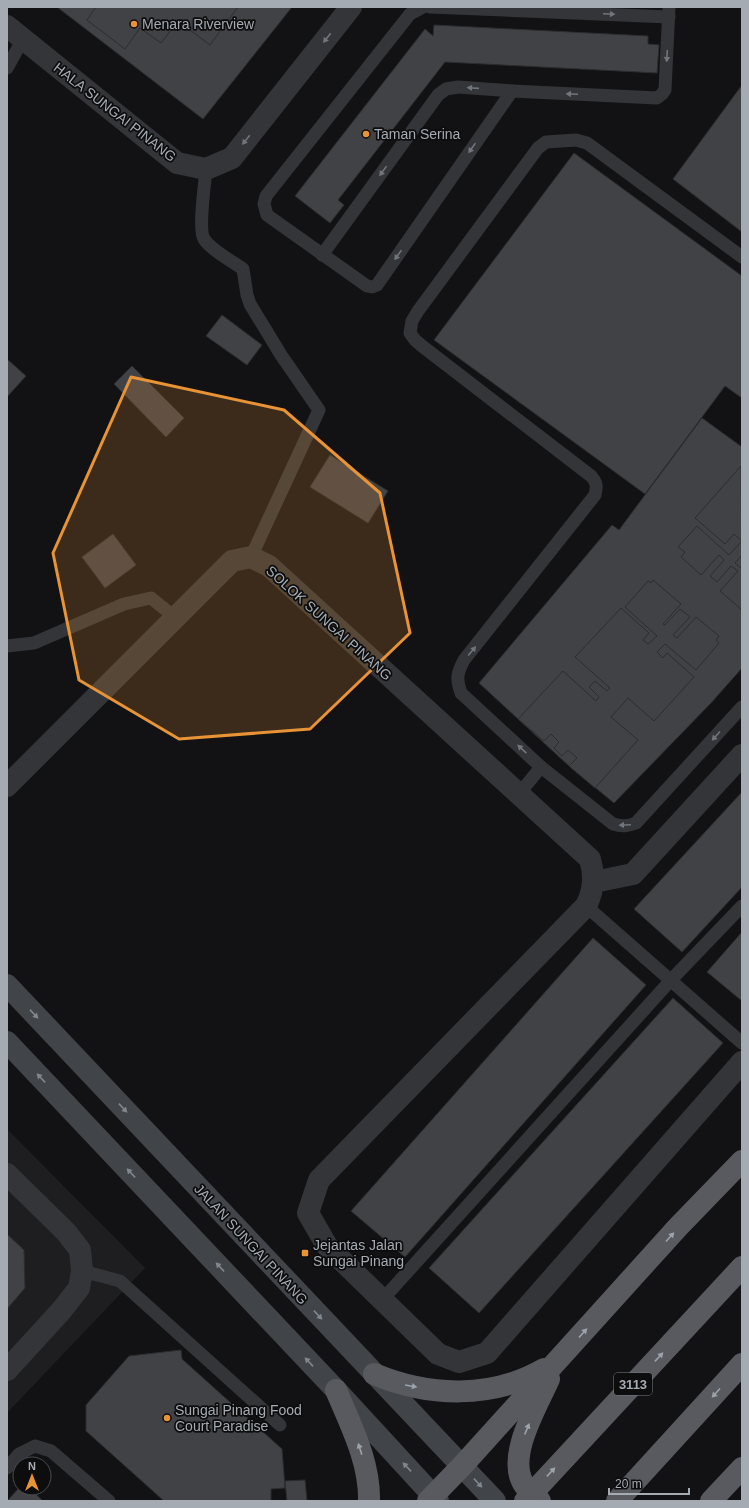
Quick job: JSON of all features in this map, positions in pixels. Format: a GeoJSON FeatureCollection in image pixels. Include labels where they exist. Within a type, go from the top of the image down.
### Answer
{"type":"FeatureCollection","features":[{"type":"Feature","properties":{"kind":"highway"},"geometry":{"type":"LineString","coordinates":[[433,1499],[678,1228],[742,1161]]}},
{"type":"Feature","properties":{"kind":"highway","name":"3113"},"geometry":{"type":"LineString","coordinates":[[525,1501],[742,1267]]}},
{"type":"Feature","properties":{"kind":"highway"},"geometry":{"type":"LineString","coordinates":[[374,1374],[407,1385],[442,1391],[466,1392],[513,1384],[557,1362]]}},
{"type":"Feature","properties":{"kind":"highway"},"geometry":{"type":"LineString","coordinates":[[540,1501],[524,1484],[518,1467],[518,1458],[526,1431],[557,1362]]}},
{"type":"Feature","properties":{"kind":"highway"},"geometry":{"type":"LineString","coordinates":[[617,1501],[742,1364]]}},
{"type":"Feature","properties":{"kind":"highway"},"geometry":{"type":"LineString","coordinates":[[336,1390],[361,1451],[368,1481],[369,1501]]}},
{"type":"Feature","properties":{"kind":"highway"},"geometry":{"type":"LineString","coordinates":[[711,1501],[742,1468]]}},
{"type":"Feature","properties":{"kind":"main road","name":"JALAN SUNGAI PINANG"},"geometry":{"type":"LineString","coordinates":[[7,986],[495,1501]]}},
{"type":"Feature","properties":{"kind":"main road"},"geometry":{"type":"LineString","coordinates":[[7,1042],[336,1390],[433,1499]]}},
{"type":"Feature","properties":{"kind":"street"},"geometry":{"type":"LineString","coordinates":[[206,169],[232,158],[351,7]]}},
{"type":"Feature","properties":{"kind":"street","name":"HALA SUNGAI PINANG"},"geometry":{"type":"LineString","coordinates":[[15,33],[178,163],[206,169]]}},
{"type":"Feature","properties":{"kind":"street","name":"SOLOK SUNGAI PINANG"},"geometry":{"type":"LineString","coordinates":[[7,786],[232,561],[251,557],[269,566],[584,853],[590,859],[593,869],[594,882]]}},
{"type":"Feature","properties":{"kind":"street"},"geometry":{"type":"LineString","coordinates":[[742,755],[633,874],[594,882],[591,896],[586,906],[319,1180],[308,1213],[327,1246],[438,1354],[459,1362],[487,1353],[742,1062]]}},
{"type":"Feature","properties":{"kind":"street"},"geometry":{"type":"LineString","coordinates":[[7,1174],[66,1232],[80,1250],[82,1271],[79,1288],[61,1311],[10,1359]]}},
{"type":"Feature","properties":{"kind":"lane"},"geometry":{"type":"LineString","coordinates":[[423,7],[410,14],[266,196],[264,204],[267,215],[367,286],[372,287],[377,285],[512,91]]}},
{"type":"Feature","properties":{"kind":"lane"},"geometry":{"type":"LineString","coordinates":[[322,255],[438,95],[446,89],[458,87],[656,98],[665,90],[669,12],[430,7]]}},
{"type":"Feature","properties":{"kind":"lane"},"geometry":{"type":"LineString","coordinates":[[7,68],[15,33]]}},
{"type":"Feature","properties":{"kind":"lane"},"geometry":{"type":"LineString","coordinates":[[742,257],[587,143],[576,140],[546,142],[538,148],[412,321],[410,333],[415,340],[591,476],[595,480],[597,487],[595,495],[464,660],[458,671],[457,682],[461,692],[541,767],[613,824],[620,826],[628,826],[636,823],[742,707]]}},
{"type":"Feature","properties":{"kind":"lane"},"geometry":{"type":"LineString","coordinates":[[206,169],[202,227],[203,238],[209,245],[244,269],[250,304],[281,355],[319,410],[251,557]]}},
{"type":"Feature","properties":{"kind":"lane"},"geometry":{"type":"LineString","coordinates":[[7,646],[34,643],[124,604],[151,598],[176,618]]}},
{"type":"Feature","properties":{"kind":"lane"},"geometry":{"type":"LineString","coordinates":[[519,794],[541,767]]}},
{"type":"Feature","properties":{"kind":"lane"},"geometry":{"type":"LineString","coordinates":[[586,906],[742,1043]]}},
{"type":"Feature","properties":{"kind":"lane"},"geometry":{"type":"LineString","coordinates":[[383,1299],[671,980],[742,906]]}},
{"type":"Feature","properties":{"kind":"lane"},"geometry":{"type":"LineString","coordinates":[[82,1271],[120,1281],[280,1425]]}},
{"type":"Feature","properties":{"kind":"lane"},"geometry":{"type":"LineString","coordinates":[[7,1468],[19,1454],[35,1446],[51,1451],[109,1501]]}},
{"type":"Feature","properties":{"kind":"highlighted area"},"geometry":{"type":"Polygon","coordinates":[[[131,377],[284,410],[380,493],[410,633],[310,729],[179,739],[79,680],[53,553],[131,377]]]}},
{"type":"Feature","properties":{"kind":"shaded area"},"geometry":{"type":"Polygon","coordinates":[[[7,1129],[145,1268],[7,1413],[7,1129]]]}},
{"type":"Feature","properties":{"kind":"building"},"geometry":{"type":"Polygon","coordinates":[[[57,7],[292,7],[203,119],[57,7]]]}},
{"type":"Feature","properties":{"kind":"building","name":"Menara Riverview"},"geometry":{"type":"Polygon","coordinates":[[[96,7],[238,7],[210,45],[178,21],[161,43],[140,28],[125,49],[87,20],[96,7]]]}},
{"type":"Feature","properties":{"kind":"building","name":"Taman Serina"},"geometry":{"type":"Polygon","coordinates":[[[434,25],[648,36],[648,44],[659,45],[657,73],[445,62],[338,200],[344,205],[330,223],[295,196],[425,29],[433,36],[434,25]]]}},
{"type":"Feature","properties":{"kind":"building"},"geometry":{"type":"Polygon","coordinates":[[[742,85],[742,232],[673,179],[742,85]]]}},
{"type":"Feature","properties":{"kind":"building"},"geometry":{"type":"Polygon","coordinates":[[[574,153],[742,276],[742,398],[725,386],[645,494],[434,340],[574,153]]]}},
{"type":"Feature","properties":{"kind":"building"},"geometry":{"type":"Polygon","coordinates":[[[222,315],[262,345],[247,365],[206,336],[222,315]]]}},
{"type":"Feature","properties":{"kind":"building"},"geometry":{"type":"Polygon","coordinates":[[[7,359],[26,376],[7,397],[7,359]]]}},
{"type":"Feature","properties":{"kind":"building"},"geometry":{"type":"Polygon","coordinates":[[[132,366],[184,418],[166,437],[114,384],[132,366]]]}},
{"type":"Feature","properties":{"kind":"building"},"geometry":{"type":"Polygon","coordinates":[[[702,418],[742,447],[742,668],[711,703],[614,803],[569,766],[479,683],[612,525],[619,530],[702,418]]]}},
{"type":"Feature","properties":{"kind":"building"},"geometry":{"type":"Polygon","coordinates":[[[330,455],[388,491],[368,523],[310,487],[330,455]]]}},
{"type":"Feature","properties":{"kind":"building"},"geometry":{"type":"Polygon","coordinates":[[[741,466],[742,541],[734,534],[725,544],[695,518],[741,466]]]}},
{"type":"Feature","properties":{"kind":"building"},"geometry":{"type":"Polygon","coordinates":[[[697,526],[729,555],[742,541],[742,555],[735,563],[742,569],[742,610],[720,591],[738,571],[731,566],[717,582],[710,576],[724,560],[719,555],[701,575],[681,557],[685,552],[678,547],[697,526]]]}},
{"type":"Feature","properties":{"kind":"building"},"geometry":{"type":"Polygon","coordinates":[[[113,534],[136,565],[105,588],[82,557],[113,534]]]}},
{"type":"Feature","properties":{"kind":"building"},"geometry":{"type":"Polygon","coordinates":[[[653,580],[681,604],[663,624],[665,625],[680,609],[690,617],[673,635],[677,638],[696,617],[719,636],[716,640],[719,643],[696,670],[665,644],[657,652],[663,658],[667,653],[694,677],[654,721],[628,698],[611,717],[638,740],[595,788],[569,766],[577,758],[568,750],[562,756],[554,748],[559,742],[551,734],[544,741],[518,719],[563,671],[596,701],[599,697],[589,687],[595,681],[607,691],[610,688],[575,657],[621,608],[649,633],[643,640],[648,644],[657,636],[625,607],[648,581],[651,583],[653,580]]]}},
{"type":"Feature","properties":{"kind":"building"},"geometry":{"type":"Polygon","coordinates":[[[742,792],[742,887],[682,952],[634,909],[742,792]]]}},
{"type":"Feature","properties":{"kind":"building"},"geometry":{"type":"Polygon","coordinates":[[[742,932],[742,1001],[707,972],[742,932]]]}},
{"type":"Feature","properties":{"kind":"building"},"geometry":{"type":"Polygon","coordinates":[[[593,938],[646,985],[405,1257],[351,1211],[593,938]]]}},
{"type":"Feature","properties":{"kind":"building"},"geometry":{"type":"Polygon","coordinates":[[[673,998],[723,1043],[479,1313],[429,1268],[673,998]]]}},
{"type":"Feature","properties":{"kind":"building"},"geometry":{"type":"Polygon","coordinates":[[[7,1234],[24,1250],[25,1288],[7,1309],[7,1234]]]}},
{"type":"Feature","properties":{"kind":"building","name":"Sungai Pinang Food Court Paradise"},"geometry":{"type":"Polygon","coordinates":[[[181,1350],[182,1359],[282,1449],[285,1488],[271,1489],[271,1501],[164,1501],[86,1431],[86,1405],[129,1356],[181,1350]]]}},
{"type":"Feature","properties":{"kind":"building"},"geometry":{"type":"Polygon","coordinates":[[[305,1480],[307,1501],[287,1501],[285,1481],[305,1480]]]}},
{"type":"Feature","properties":{"kind":"building"},"geometry":{"type":"Polygon","coordinates":[[[12,1496],[38,1496],[43,1501],[7,1501],[12,1496]]]}},
{"type":"Feature","properties":{"kind":"place","name":"Menara Riverview"},"geometry":{"type":"Point","coordinates":[134,24]}},
{"type":"Feature","properties":{"kind":"place","name":"Taman Serina"},"geometry":{"type":"Point","coordinates":[366,134]}},
{"type":"Feature","properties":{"kind":"place","name":"Jejantas Jalan Sungai Pinang"},"geometry":{"type":"Point","coordinates":[305,1253]}},
{"type":"Feature","properties":{"kind":"place","name":"Sungai Pinang Food Court Paradise"},"geometry":{"type":"Point","coordinates":[167,1418]}}]}
